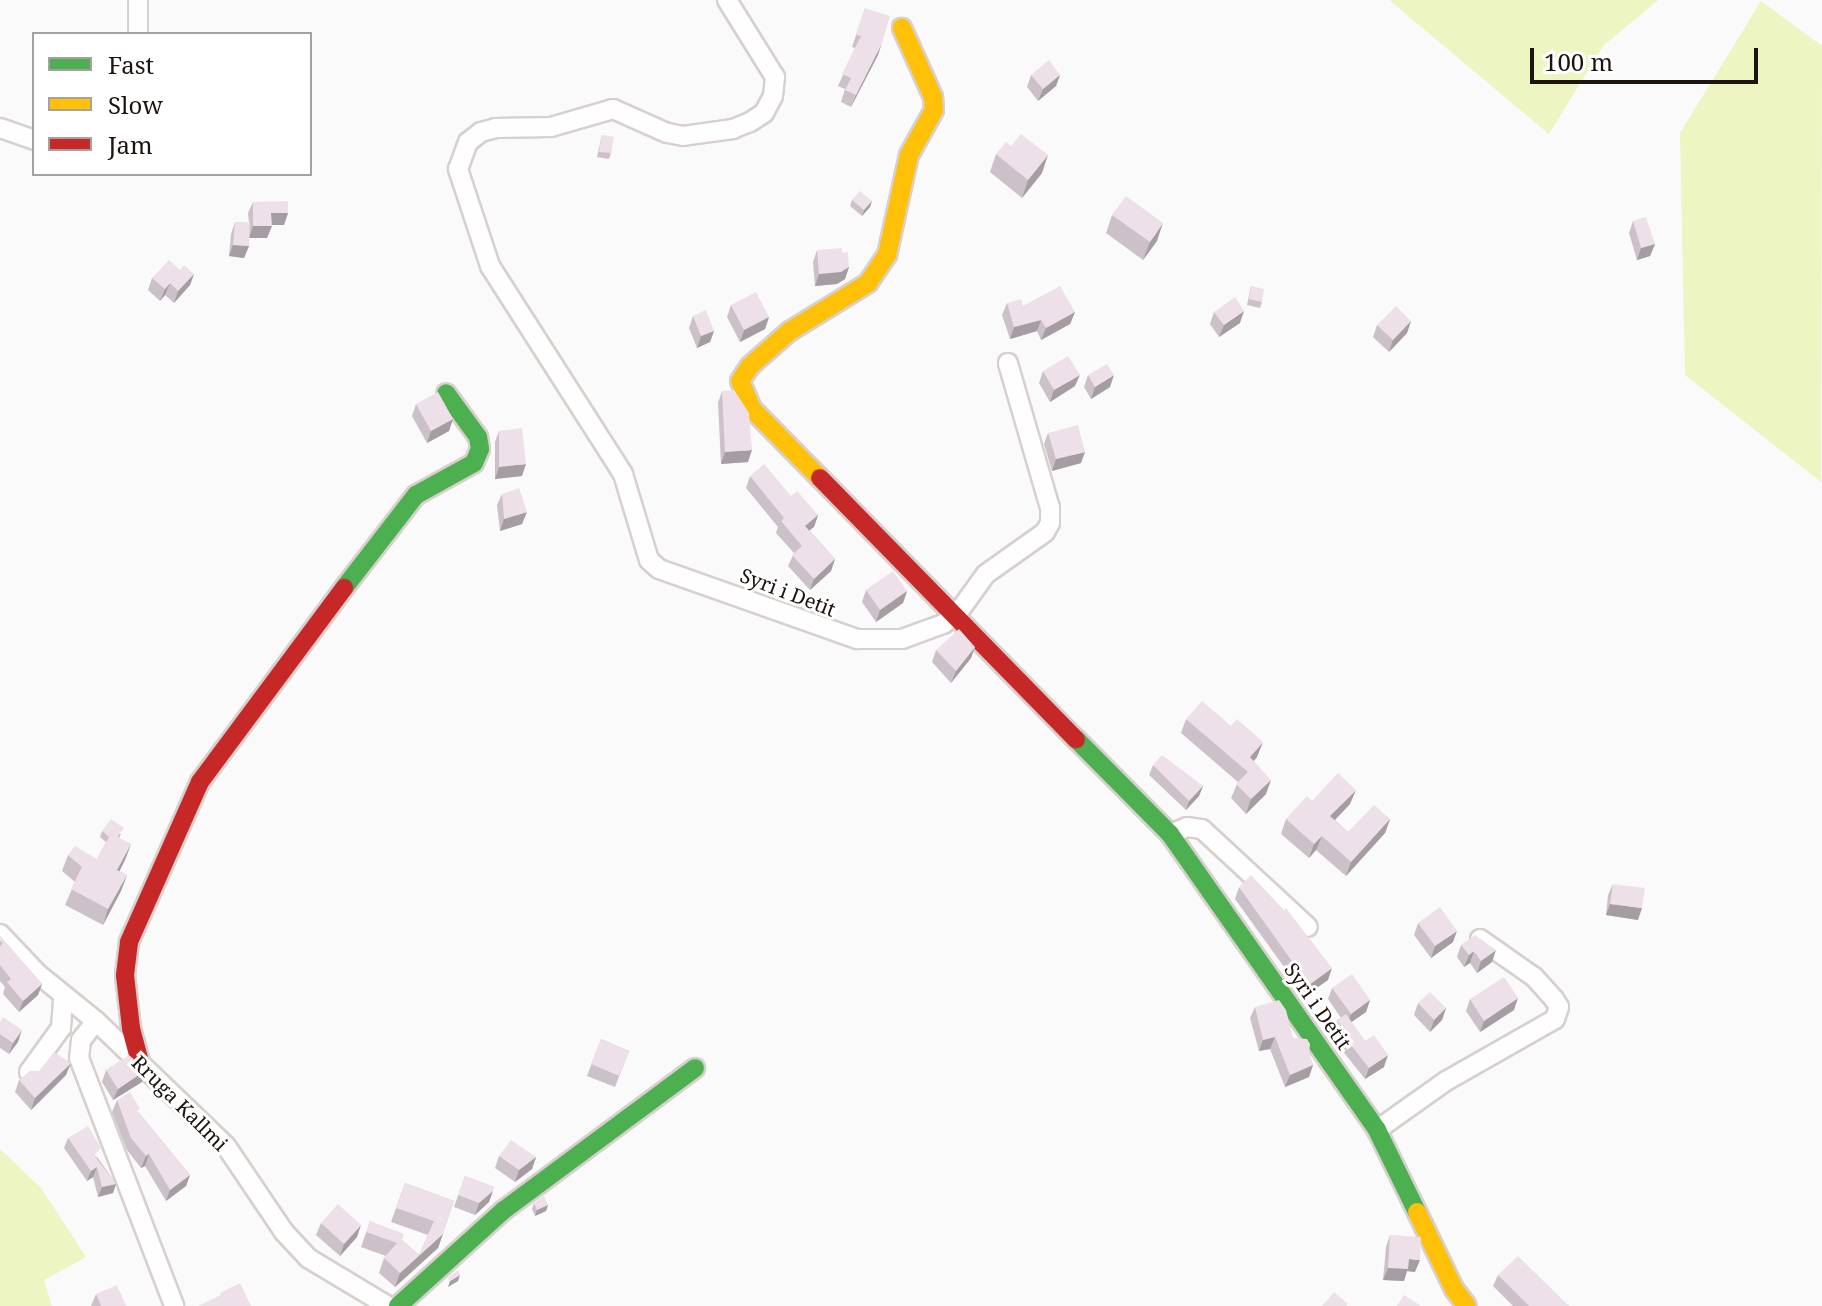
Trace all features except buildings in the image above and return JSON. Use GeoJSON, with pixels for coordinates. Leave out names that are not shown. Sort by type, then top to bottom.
{"type":"FeatureCollection","features":[{"type":"Feature","properties":{"kind":"street"},"geometry":{"type":"LineString","coordinates":[[138,0],[138,32]]}},
{"type":"Feature","properties":{"kind":"street","name":"Syri i Detit"},"geometry":{"type":"LineString","coordinates":[[727,0],[775,77],[773,96],[764,113],[733,129],[683,136],[667,133],[627,112],[613,109],[551,127],[496,128],[481,132],[468,142],[458,169],[490,266],[623,474],[649,560],[659,569],[857,639],[902,639],[923,634],[957,614],[1170,834],[1377,1130],[1454,1289],[1467,1306]]}},
{"type":"Feature","properties":{"kind":"street"},"geometry":{"type":"LineString","coordinates":[[902,28],[933,97],[934,110],[909,155],[887,255],[868,283],[790,331],[750,366],[740,381],[752,409],[957,614],[986,574],[1045,532],[1050,523],[1050,508],[1008,363]]}},
{"type":"Feature","properties":{"kind":"street"},"geometry":{"type":"LineString","coordinates":[[0,128],[32,139]]}},
{"type":"Feature","properties":{"kind":"street"},"geometry":{"type":"LineString","coordinates":[[140,1062],[125,975],[129,942],[200,782],[404,507],[416,495],[465,471],[474,463],[480,449],[478,437],[446,393]]}},
{"type":"Feature","properties":{"kind":"street"},"geometry":{"type":"LineString","coordinates":[[1170,834],[1187,827],[1202,829],[1308,927]]}},
{"type":"Feature","properties":{"kind":"street","name":"Rruga Kallmi"},"geometry":{"type":"LineString","coordinates":[[0,934],[63,996],[96,1021],[140,1062],[226,1146],[284,1232],[308,1258],[331,1274],[358,1284],[388,1306]]}},
{"type":"Feature","properties":{"kind":"street"},"geometry":{"type":"LineString","coordinates":[[1377,1130],[1446,1081],[1555,1019],[1559,1007],[1544,988],[1480,939]]}},
{"type":"Feature","properties":{"kind":"street"},"geometry":{"type":"LineString","coordinates":[[29,1072],[61,1028],[63,996]]}},
{"type":"Feature","properties":{"kind":"street"},"geometry":{"type":"LineString","coordinates":[[96,1021],[81,1040],[79,1058],[174,1306]]}},
{"type":"Feature","properties":{"kind":"street"},"geometry":{"type":"LineString","coordinates":[[398,1306],[504,1210],[695,1068]]}},
{"type":"Feature","properties":{"kind":"green space"},"geometry":{"type":"Polygon","coordinates":[[[1389,0],[1658,0],[1603,46],[1549,134],[1389,0]]]}},
{"type":"Feature","properties":{"kind":"green space"},"geometry":{"type":"Polygon","coordinates":[[[1761,1],[1822,46],[1821,482],[1685,375],[1680,133],[1761,1]]]}},
{"type":"Feature","properties":{"kind":"green space"},"geometry":{"type":"Polygon","coordinates":[[[0,1149],[41,1188],[86,1257],[44,1280],[52,1306],[0,1306],[0,1149]]]}},
{"type":"Feature","properties":{"kind":"traffic: fast"},"geometry":{"type":"LineString","coordinates":[[344,588],[416,495],[474,463],[480,449],[478,437],[446,393]]}},
{"type":"Feature","properties":{"kind":"traffic: fast"},"geometry":{"type":"LineString","coordinates":[[1076,739],[1170,834],[1377,1130],[1417,1212]]}},
{"type":"Feature","properties":{"kind":"traffic: fast"},"geometry":{"type":"LineString","coordinates":[[398,1306],[504,1210],[695,1068]]}},
{"type":"Feature","properties":{"kind":"traffic: slow"},"geometry":{"type":"LineString","coordinates":[[820,478],[752,409],[740,381],[750,366],[790,331],[868,283],[887,255],[909,155],[934,110],[933,97],[902,28]]}},
{"type":"Feature","properties":{"kind":"traffic: slow"},"geometry":{"type":"LineString","coordinates":[[1417,1212],[1454,1289],[1467,1306]]}},
{"type":"Feature","properties":{"kind":"traffic: jam"},"geometry":{"type":"LineString","coordinates":[[820,478],[1076,739]]}},
{"type":"Feature","properties":{"kind":"traffic: jam"},"geometry":{"type":"LineString","coordinates":[[140,1062],[131,1028],[125,975],[129,942],[200,782],[344,588]]}}]}
